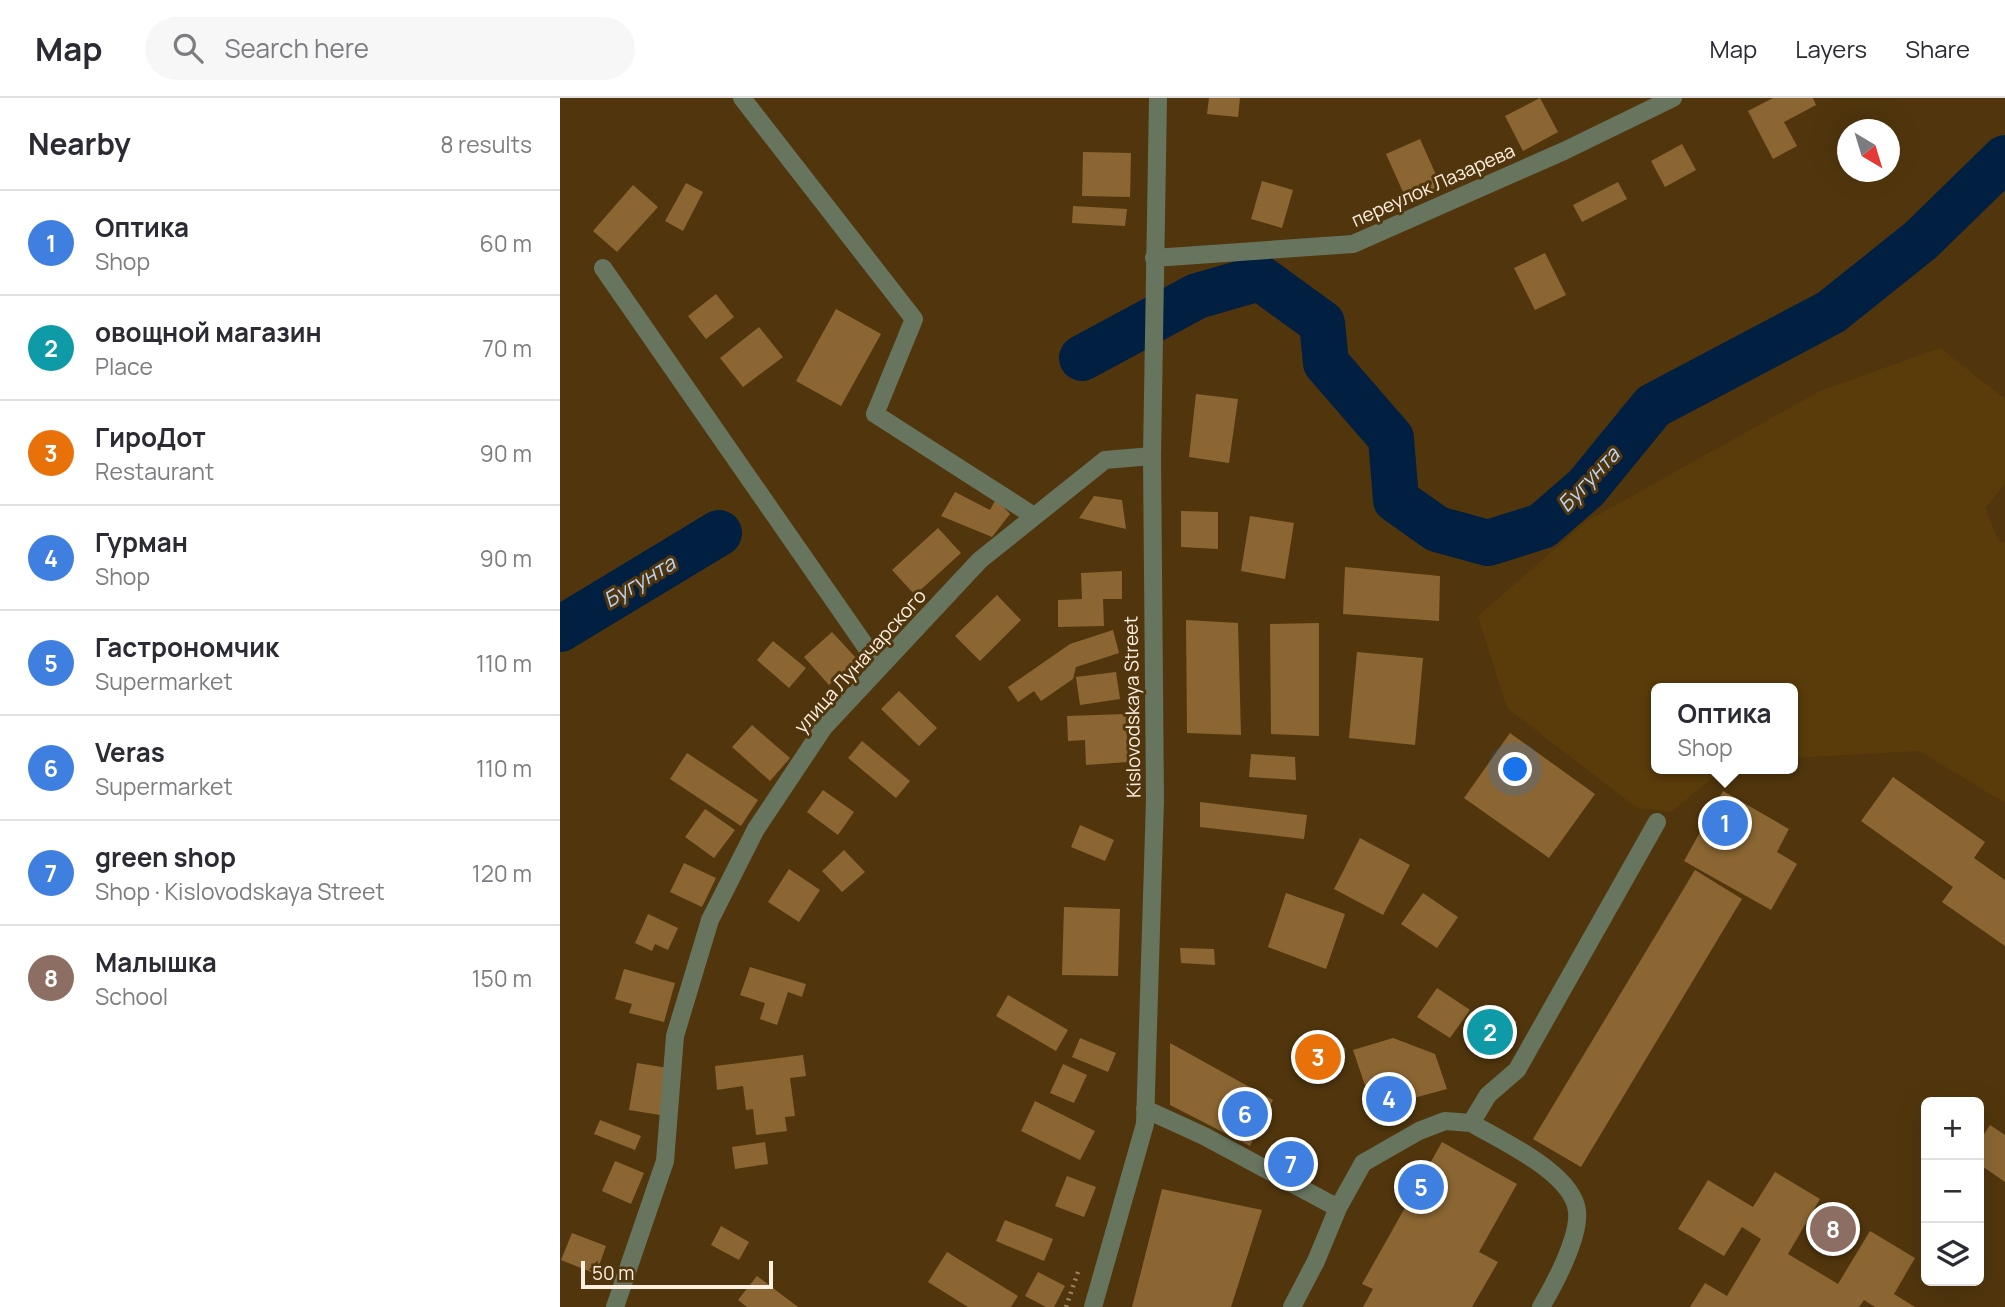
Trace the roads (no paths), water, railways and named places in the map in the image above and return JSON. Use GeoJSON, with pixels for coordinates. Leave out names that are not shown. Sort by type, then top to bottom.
{"type":"FeatureCollection","features":[{"type":"Feature","properties":{"kind":"street"},"geometry":{"type":"LineString","coordinates":[[742,98],[914,318],[874,414],[1034,516]]}},
{"type":"Feature","properties":{"kind":"street","name":"Kislovodskaya Street"},"geometry":{"type":"LineString","coordinates":[[1093,1307],[1145,1124],[1155,800],[1152,456],[1158,98]]}},
{"type":"Feature","properties":{"kind":"street","name":"переулок Лазарева"},"geometry":{"type":"LineString","coordinates":[[1154,259],[1353,244],[1564,151],[1673,98]]}},
{"type":"Feature","properties":{"kind":"street"},"geometry":{"type":"LineString","coordinates":[[603,268],[880,667]]}},
{"type":"Feature","properties":{"kind":"street","name":"улица Луначарского"},"geometry":{"type":"LineString","coordinates":[[615,1307],[665,1161],[675,1036],[710,920],[756,829],[824,727],[980,560],[1105,460],[1152,456]]}},
{"type":"Feature","properties":{"kind":"street"},"geometry":{"type":"LineString","coordinates":[[1471,1123],[1488,1095],[1517,1070],[1657,822]]}},
{"type":"Feature","properties":{"kind":"street"},"geometry":{"type":"LineString","coordinates":[[1144,1109],[1204,1136],[1338,1208]]}},
{"type":"Feature","properties":{"kind":"street"},"geometry":{"type":"LineString","coordinates":[[1292,1307],[1316,1261],[1338,1208],[1363,1163],[1419,1131],[1445,1121],[1471,1123],[1544,1166],[1567,1188],[1577,1211],[1559,1277],[1541,1307]]}},
{"type":"Feature","properties":{"kind":"waterway","name":"Бугунта"},"geometry":{"type":"LineString","coordinates":[[1082,358],[1197,296],[1260,278],[1322,323],[1326,363],[1391,438],[1396,500],[1437,529],[1488,543],[1542,526],[1586,488],[1653,406],[1831,312],[1921,240],[2005,158]]}},
{"type":"Feature","properties":{"kind":"waterway","name":"Бугунта"},"geometry":{"type":"LineString","coordinates":[[560,629],[719,533]]}},
{"type":"Feature","properties":{"kind":"place","name":"Оптика"},"geometry":{"type":"Point","coordinates":[1725,823]}},
{"type":"Feature","properties":{"kind":"place","name":"овощной магазин"},"geometry":{"type":"Point","coordinates":[1490,1032]}},
{"type":"Feature","properties":{"kind":"place","name":"ГироДот"},"geometry":{"type":"Point","coordinates":[1318,1057]}},
{"type":"Feature","properties":{"kind":"place","name":"Гурман"},"geometry":{"type":"Point","coordinates":[1389,1099]}},
{"type":"Feature","properties":{"kind":"place","name":"Veras"},"geometry":{"type":"Point","coordinates":[1245,1114]}},
{"type":"Feature","properties":{"kind":"place","name":"green shop"},"geometry":{"type":"Point","coordinates":[1291,1164]}},
{"type":"Feature","properties":{"kind":"place","name":"Гастрономчик"},"geometry":{"type":"Point","coordinates":[1421,1187]}},
{"type":"Feature","properties":{"kind":"place","name":"Малышка"},"geometry":{"type":"Point","coordinates":[1833,1229]}}]}
